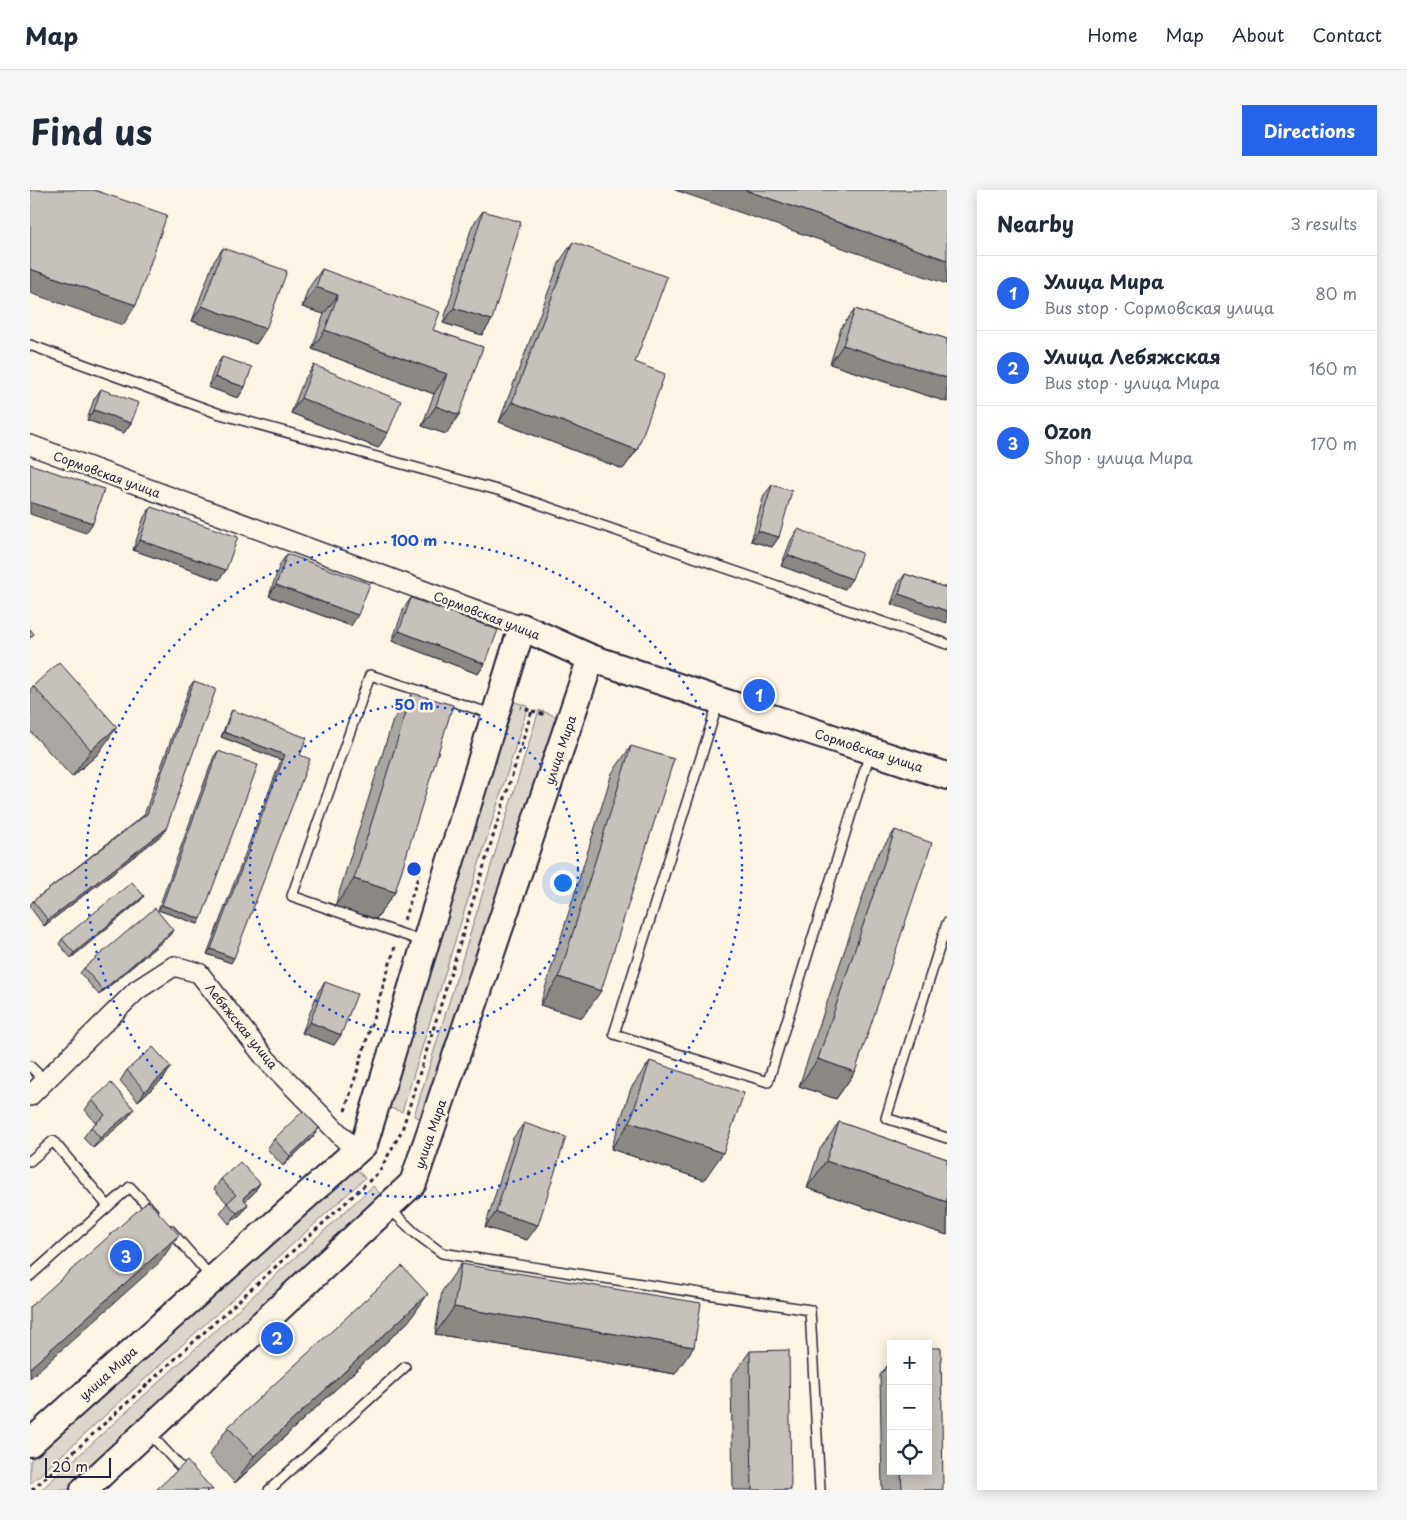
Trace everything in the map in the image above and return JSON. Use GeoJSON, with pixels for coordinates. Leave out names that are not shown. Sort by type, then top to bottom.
{"type":"FeatureCollection","features":[{"type":"Feature","properties":{"kind":"street","name":"Сормовская улица"},"geometry":{"type":"LineString","coordinates":[[30,445],[522,627],[591,658],[947,776]]}},
{"type":"Feature","properties":{"kind":"street","name":"улица Мира"},"geometry":{"type":"LineString","coordinates":[[30,1443],[364,1144],[426,942],[506,710],[522,627]]}},
{"type":"Feature","properties":{"kind":"street","name":"улица Мира"},"geometry":{"type":"LineString","coordinates":[[84,1490],[414,1183],[591,658]]}},
{"type":"Feature","properties":{"kind":"street","name":"Лебяжская улица"},"geometry":{"type":"LineString","coordinates":[[30,1096],[137,990],[174,966],[199,973],[266,1059],[356,1151]]}},
{"type":"Feature","properties":{"kind":"lane"},"geometry":{"type":"LineString","coordinates":[[30,345],[220,414],[501,491],[947,644]]}},
{"type":"Feature","properties":{"kind":"lane"},"geometry":{"type":"LineString","coordinates":[[426,942],[292,896],[370,675],[506,710]]}},
{"type":"Feature","properties":{"kind":"lane"},"geometry":{"type":"LineString","coordinates":[[719,700],[614,1034],[768,1082],[871,751]]}},
{"type":"Feature","properties":{"kind":"lane"},"geometry":{"type":"LineString","coordinates":[[947,922],[886,1118],[947,1138]]}},
{"type":"Feature","properties":{"kind":"lane"},"geometry":{"type":"LineString","coordinates":[[30,1066],[45,1081]]}},
{"type":"Feature","properties":{"kind":"lane"},"geometry":{"type":"LineString","coordinates":[[30,1161],[53,1141],[108,1206]]}},
{"type":"Feature","properties":{"kind":"lane"},"geometry":{"type":"LineString","coordinates":[[30,1276],[130,1187],[213,1279]]}},
{"type":"Feature","properties":{"kind":"lane"},"geometry":{"type":"LineString","coordinates":[[388,1207],[415,1233],[442,1253],[810,1310],[820,1490]]}},
{"type":"Feature","properties":{"kind":"lane"},"geometry":{"type":"LineString","coordinates":[[269,1490],[405,1368]]}},
{"type":"Feature","properties":{"kind":"lane"},"geometry":{"type":"LineString","coordinates":[[147,1432],[202,1490]]}},
{"type":"Feature","properties":{"kind":"path"},"geometry":{"type":"LineString","coordinates":[[32,1490],[379,1172],[402,1130],[532,711],[506,710]]}},
{"type":"Feature","properties":{"kind":"shaded area"},"geometry":{"type":"Polygon","coordinates":[[[511,701],[528,706],[402,1112],[384,1106],[511,701]]]}},
{"type":"Feature","properties":{"kind":"shaded area"},"geometry":{"type":"Polygon","coordinates":[[[539,710],[556,716],[427,1121],[414,1116],[539,710]]]}},
{"type":"Feature","properties":{"kind":"shaded area"},"geometry":{"type":"Polygon","coordinates":[[[355,1167],[365,1178],[30,1484],[30,1461],[355,1167]]]}},
{"type":"Feature","properties":{"kind":"shaded area"},"geometry":{"type":"Polygon","coordinates":[[[373,1186],[383,1197],[67,1490],[41,1490],[373,1186]]]}},
{"type":"Feature","properties":{"kind":"building"},"geometry":{"type":"Polygon","coordinates":[[[30,190],[94,190],[167,215],[136,305],[30,269],[30,190]]]}},
{"type":"Feature","properties":{"kind":"building"},"geometry":{"type":"Polygon","coordinates":[[[745,190],[947,190],[947,260],[745,190]]]}},
{"type":"Feature","properties":{"kind":"building"},"geometry":{"type":"Polygon","coordinates":[[[483,211],[521,222],[492,320],[454,308],[483,211]]]}},
{"type":"Feature","properties":{"kind":"building"},"geometry":{"type":"Polygon","coordinates":[[[573,242],[667,277],[635,362],[665,374],[637,450],[512,402],[573,242]]]}},
{"type":"Feature","properties":{"kind":"building"},"geometry":{"type":"Polygon","coordinates":[[[223,248],[287,271],[266,329],[202,306],[223,248]]]}},
{"type":"Feature","properties":{"kind":"building"},"geometry":{"type":"Polygon","coordinates":[[[322,269],[440,312],[433,330],[483,347],[459,415],[436,406],[447,374],[325,330],[338,295],[316,287],[322,269]]]}},
{"type":"Feature","properties":{"kind":"building"},"geometry":{"type":"Polygon","coordinates":[[[855,309],[947,339],[947,378],[843,345],[855,309]]]}},
{"type":"Feature","properties":{"kind":"building"},"geometry":{"type":"Polygon","coordinates":[[[222,357],[252,367],[245,387],[215,377],[222,357]]]}},
{"type":"Feature","properties":{"kind":"building"},"geometry":{"type":"Polygon","coordinates":[[[314,365],[401,401],[388,433],[301,398],[314,365]]]}},
{"type":"Feature","properties":{"kind":"building"},"geometry":{"type":"Polygon","coordinates":[[[101,389],[139,403],[131,423],[94,410],[101,389]]]}},
{"type":"Feature","properties":{"kind":"building"},"geometry":{"type":"Polygon","coordinates":[[[30,464],[104,489],[93,523],[30,502],[30,464]]]}},
{"type":"Feature","properties":{"kind":"building"},"geometry":{"type":"Polygon","coordinates":[[[772,485],[792,491],[779,537],[758,531],[772,485]]]}},
{"type":"Feature","properties":{"kind":"building"},"geometry":{"type":"Polygon","coordinates":[[[151,507],[238,537],[226,570],[140,540],[151,507]]]}},
{"type":"Feature","properties":{"kind":"building"},"geometry":{"type":"Polygon","coordinates":[[[798,529],[862,553],[852,579],[788,555],[798,529]]]}},
{"type":"Feature","properties":{"kind":"building"},"geometry":{"type":"Polygon","coordinates":[[[287,554],[370,584],[358,615],[276,585],[287,554]]]}},
{"type":"Feature","properties":{"kind":"building"},"geometry":{"type":"Polygon","coordinates":[[[905,574],[947,588],[947,611],[899,594],[905,574]]]}},
{"type":"Feature","properties":{"kind":"building"},"geometry":{"type":"Polygon","coordinates":[[[411,598],[498,630],[485,664],[399,631],[411,598]]]}},
{"type":"Feature","properties":{"kind":"building"},"geometry":{"type":"Polygon","coordinates":[[[30,629],[34,634],[30,638],[30,629]]]}},
{"type":"Feature","properties":{"kind":"building"},"geometry":{"type":"Polygon","coordinates":[[[59,662],[117,727],[91,750],[33,686],[59,662]]]}},
{"type":"Feature","properties":{"kind":"building"},"geometry":{"type":"Polygon","coordinates":[[[194,681],[216,689],[166,829],[48,920],[33,901],[147,814],[194,681]]]}},
{"type":"Feature","properties":{"kind":"building"},"geometry":{"type":"Polygon","coordinates":[[[412,693],[453,705],[395,892],[354,879],[412,693]]]}},
{"type":"Feature","properties":{"kind":"building"},"geometry":{"type":"Polygon","coordinates":[[[232,710],[307,738],[300,755],[310,759],[234,958],[211,949],[285,755],[224,732],[232,710]]]}},
{"type":"Feature","properties":{"kind":"building"},"geometry":{"type":"Polygon","coordinates":[[[631,746],[674,759],[601,991],[559,977],[631,746]]]}},
{"type":"Feature","properties":{"kind":"building"},"geometry":{"type":"Polygon","coordinates":[[[218,751],[258,765],[201,919],[162,905],[218,751]]]}},
{"type":"Feature","properties":{"kind":"building"},"geometry":{"type":"Polygon","coordinates":[[[895,830],[932,843],[855,1072],[818,1059],[895,830]]]}},
{"type":"Feature","properties":{"kind":"building"},"geometry":{"type":"Polygon","coordinates":[[[132,882],[144,896],[74,953],[62,939],[132,882]]]}},
{"type":"Feature","properties":{"kind":"building"},"geometry":{"type":"Polygon","coordinates":[[[155,908],[173,930],[103,990],[84,968],[155,908]]]}},
{"type":"Feature","properties":{"kind":"building"},"geometry":{"type":"Polygon","coordinates":[[[325,982],[357,994],[341,1035],[310,1022],[325,982]]]}},
{"type":"Feature","properties":{"kind":"building"},"geometry":{"type":"Polygon","coordinates":[[[153,1047],[171,1067],[145,1091],[127,1070],[153,1047]]]}},
{"type":"Feature","properties":{"kind":"building"},"geometry":{"type":"Polygon","coordinates":[[[650,1061],[744,1093],[723,1153],[630,1122],[650,1061]]]}},
{"type":"Feature","properties":{"kind":"building"},"geometry":{"type":"Polygon","coordinates":[[[111,1083],[134,1109],[100,1138],[91,1127],[105,1115],[92,1100],[111,1083]]]}},
{"type":"Feature","properties":{"kind":"building"},"geometry":{"type":"Polygon","coordinates":[[[303,1111],[319,1128],[290,1156],[274,1139],[303,1111]]]}},
{"type":"Feature","properties":{"kind":"building"},"geometry":{"type":"Polygon","coordinates":[[[839,1122],[947,1159],[947,1202],[826,1161],[839,1122]]]}},
{"type":"Feature","properties":{"kind":"building"},"geometry":{"type":"Polygon","coordinates":[[[524,1123],[566,1137],[538,1225],[496,1212],[524,1123]]]}},
{"type":"Feature","properties":{"kind":"building"},"geometry":{"type":"Polygon","coordinates":[[[240,1162],[260,1183],[243,1198],[248,1204],[237,1213],[227,1203],[236,1195],[221,1179],[240,1162]]]}},
{"type":"Feature","properties":{"kind":"building"},"geometry":{"type":"Polygon","coordinates":[[[148,1201],[179,1235],[30,1368],[30,1307],[148,1201]]]}},
{"type":"Feature","properties":{"kind":"building"},"geometry":{"type":"Polygon","coordinates":[[[461,1264],[701,1303],[694,1347],[454,1307],[461,1264]]]}},
{"type":"Feature","properties":{"kind":"building"},"geometry":{"type":"Polygon","coordinates":[[[402,1266],[428,1294],[254,1456],[228,1427],[402,1266]]]}},
{"type":"Feature","properties":{"kind":"building"},"geometry":{"type":"Polygon","coordinates":[[[932,1348],[941,1348],[943,1490],[902,1490],[901,1475],[932,1475],[932,1348]]]}},
{"type":"Feature","properties":{"kind":"building"},"geometry":{"type":"Polygon","coordinates":[[[789,1350],[791,1490],[752,1490],[750,1351],[789,1350]]]}},
{"type":"Feature","properties":{"kind":"building"},"geometry":{"type":"Polygon","coordinates":[[[187,1461],[213,1490],[156,1490],[187,1461]]]}},
{"type":"Feature","properties":{"kind":"place","name":"Улица Мира"},"geometry":{"type":"Point","coordinates":[759,695]}},
{"type":"Feature","properties":{"kind":"place","name":"Ozon"},"geometry":{"type":"Point","coordinates":[126,1256]}},
{"type":"Feature","properties":{"kind":"place","name":"Улица Лебяжская"},"geometry":{"type":"Point","coordinates":[277,1338]}}]}
